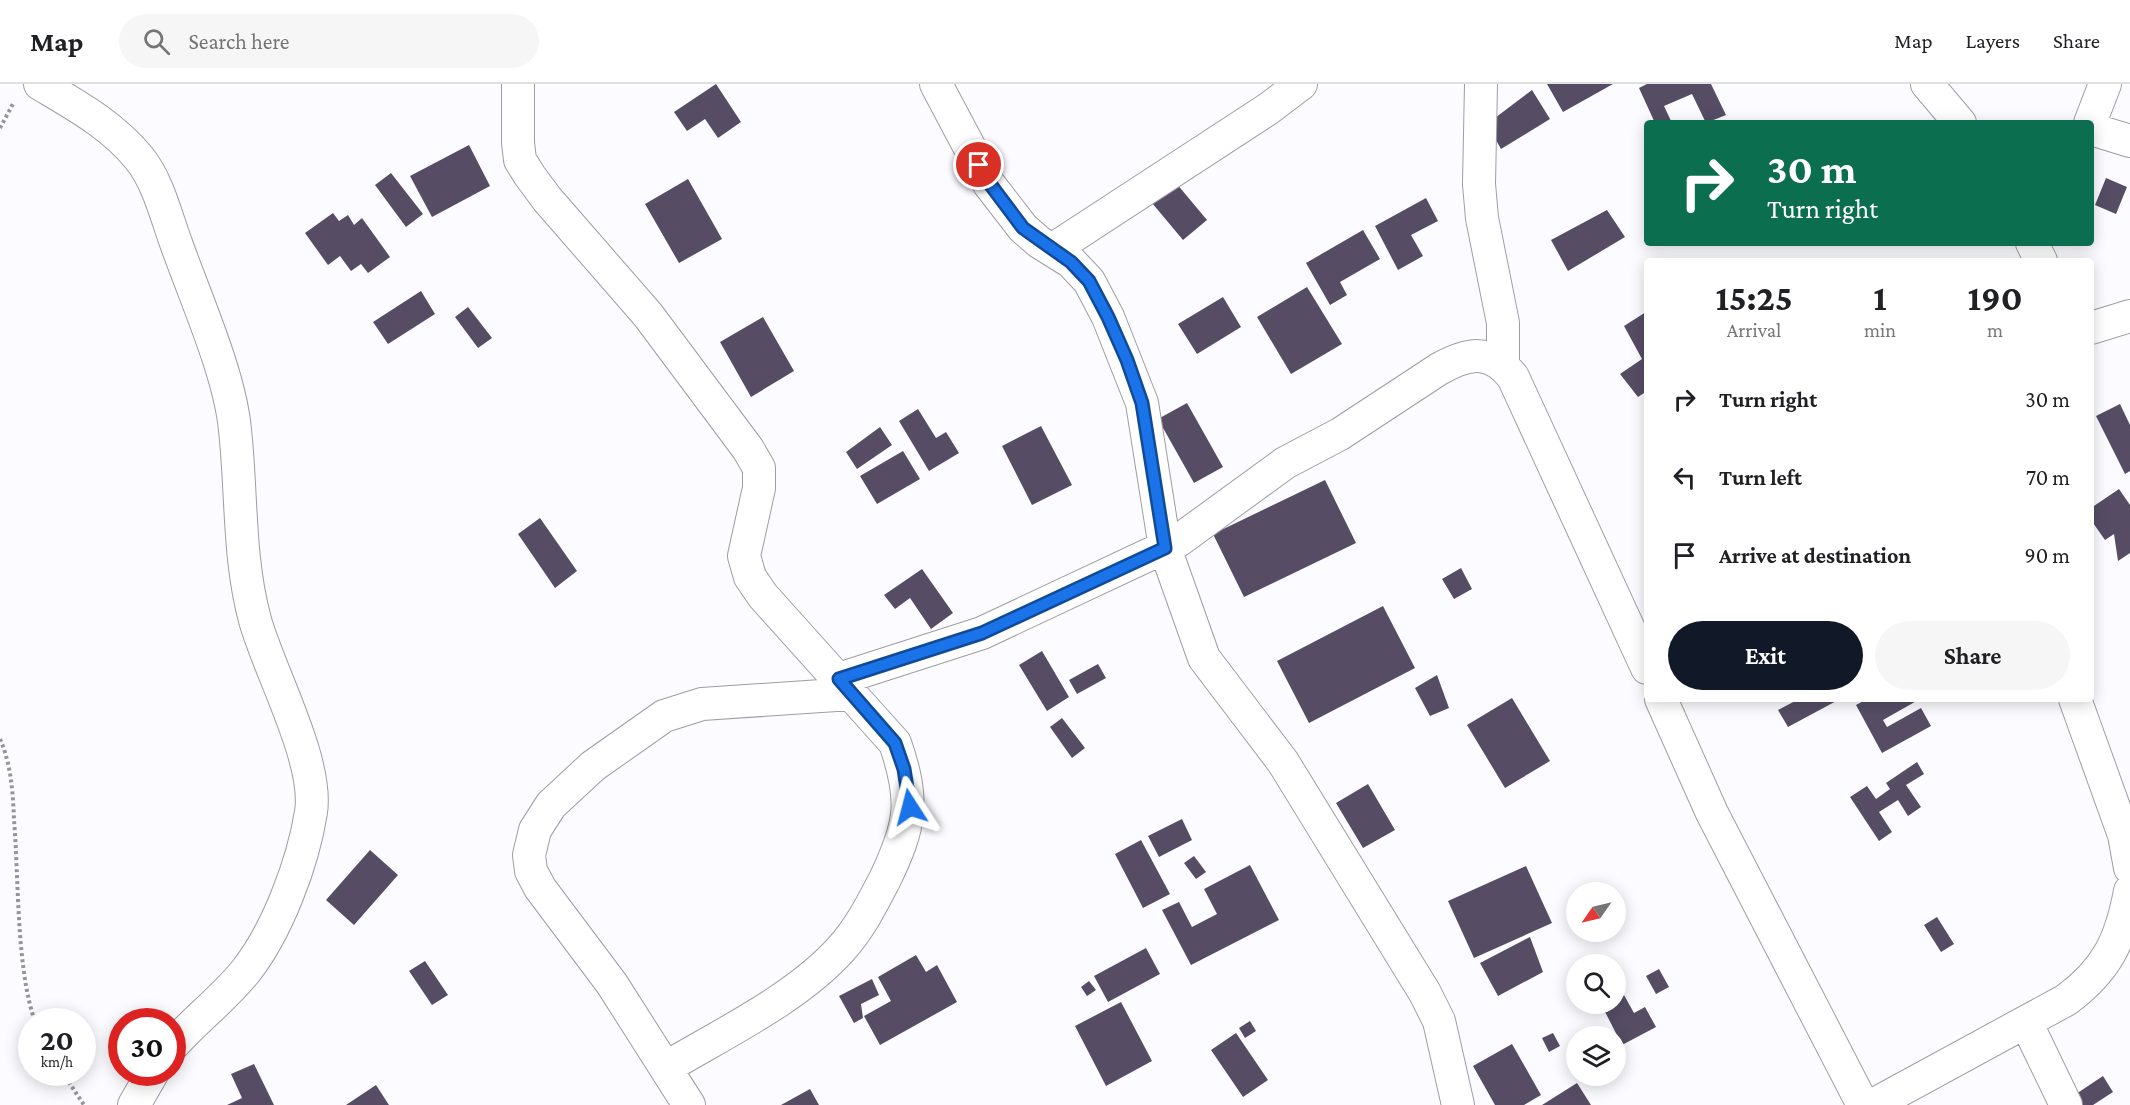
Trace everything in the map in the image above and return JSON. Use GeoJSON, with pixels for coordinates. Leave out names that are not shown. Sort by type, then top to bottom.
{"type":"FeatureCollection","features":[{"type":"Feature","properties":{"kind":"street"},"geometry":{"type":"LineString","coordinates":[[518,84],[520,160],[547,199],[648,315],[748,449],[759,468],[759,488],[744,556],[750,577],[763,596],[895,743],[904,769],[910,807],[901,846],[867,915],[841,950],[794,990],[667,1067]]}},
{"type":"Feature","properties":{"kind":"street"},"geometry":{"type":"LineString","coordinates":[[936,84],[990,184],[1023,228],[1071,262],[1089,281],[1127,360],[1142,403],[1165,548],[1204,658],[1282,762],[1425,993],[1439,1021],[1458,1105]]}},
{"type":"Feature","properties":{"kind":"street"},"geometry":{"type":"LineString","coordinates":[[1052,250],[1268,109],[1301,84]]}},
{"type":"Feature","properties":{"kind":"street"},"geometry":{"type":"LineString","coordinates":[[1481,84],[1479,184],[1482,218],[1503,323],[1503,365]]}},
{"type":"Feature","properties":{"kind":"street"},"geometry":{"type":"LineString","coordinates":[[1928,84],[1958,120]]}},
{"type":"Feature","properties":{"kind":"street"},"geometry":{"type":"LineString","coordinates":[[2091,120],[2105,84]]}},
{"type":"Feature","properties":{"kind":"street"},"geometry":{"type":"LineString","coordinates":[[28,91],[93,115],[119,134],[142,162],[158,195],[223,377],[235,428],[240,532],[246,577],[256,621],[300,742],[310,785],[312,808],[307,835],[273,930],[244,973],[186,1032]]}},
{"type":"Feature","properties":{"kind":"street"},"geometry":{"type":"LineString","coordinates":[[2094,130],[2130,141]]}},
{"type":"Feature","properties":{"kind":"street"},"geometry":{"type":"LineString","coordinates":[[2094,327],[2130,316]]}},
{"type":"Feature","properties":{"kind":"street"},"geometry":{"type":"LineString","coordinates":[[689,1105],[667,1067],[612,984],[540,888],[531,871],[529,855],[535,830],[551,805],[593,766],[664,716],[702,704],[845,686],[982,633],[1165,548],[1204,524],[1285,463],[1340,434],[1455,360],[1475,355],[1503,365],[1513,377],[1644,661]]}},
{"type":"Feature","properties":{"kind":"street"},"geometry":{"type":"LineString","coordinates":[[1662,702],[1712,813],[1863,1105]]}},
{"type":"Feature","properties":{"kind":"street"},"geometry":{"type":"LineString","coordinates":[[2076,702],[2124,836],[2130,868]]}},
{"type":"Feature","properties":{"kind":"street"},"geometry":{"type":"LineString","coordinates":[[1873,1105],[2066,1000],[2087,984],[2108,959],[2125,920],[2129,898]]}},
{"type":"Feature","properties":{"kind":"street"},"geometry":{"type":"LineString","coordinates":[[2087,984],[2130,969]]}},
{"type":"Feature","properties":{"kind":"street"},"geometry":{"type":"LineString","coordinates":[[2026,1022],[2066,1105]]}},
{"type":"Feature","properties":{"kind":"street"},"geometry":{"type":"LineString","coordinates":[[134,1105],[145,1086]]}},
{"type":"Feature","properties":{"kind":"path"},"geometry":{"type":"LineString","coordinates":[[0,128],[28,91]]}},
{"type":"Feature","properties":{"kind":"path"},"geometry":{"type":"LineString","coordinates":[[0,739],[12,785],[23,958],[30,1008]]}},
{"type":"Feature","properties":{"kind":"path"},"geometry":{"type":"LineString","coordinates":[[0,765],[8,763]]}},
{"type":"Feature","properties":{"kind":"path"},"geometry":{"type":"LineString","coordinates":[[71,1086],[84,1105]]}},
{"type":"Feature","properties":{"kind":"building"},"geometry":{"type":"Polygon","coordinates":[[[716,84],[741,122],[718,138],[705,119],[687,131],[674,112],[716,84]]]}},
{"type":"Feature","properties":{"kind":"building"},"geometry":{"type":"Polygon","coordinates":[[[1547,84],[1613,84],[1563,112],[1547,84]]]}},
{"type":"Feature","properties":{"kind":"building"},"geometry":{"type":"Polygon","coordinates":[[[1647,84],[1711,84],[1726,115],[1714,120],[1705,120],[1692,94],[1664,106],[1671,120],[1654,120],[1639,88],[1647,84]]]}},
{"type":"Feature","properties":{"kind":"building"},"geometry":{"type":"Polygon","coordinates":[[[1532,90],[1550,119],[1501,149],[1487,124],[1532,90]]]}},
{"type":"Feature","properties":{"kind":"building"},"geometry":{"type":"Polygon","coordinates":[[[469,145],[490,186],[432,217],[410,176],[469,145]]]}},
{"type":"Feature","properties":{"kind":"building"},"geometry":{"type":"Polygon","coordinates":[[[391,173],[423,214],[406,227],[375,185],[391,173]]]}},
{"type":"Feature","properties":{"kind":"building"},"geometry":{"type":"Polygon","coordinates":[[[1171,177],[1207,220],[1183,240],[1147,197],[1171,177]]]}},
{"type":"Feature","properties":{"kind":"building"},"geometry":{"type":"Polygon","coordinates":[[[2106,178],[2127,187],[2116,214],[2095,205],[2106,178]]]}},
{"type":"Feature","properties":{"kind":"building"},"geometry":{"type":"Polygon","coordinates":[[[688,179],[722,239],[679,263],[645,204],[688,179]]]}},
{"type":"Feature","properties":{"kind":"building"},"geometry":{"type":"Polygon","coordinates":[[[1426,198],[1438,221],[1411,235],[1423,256],[1398,270],[1375,226],[1426,198]]]}},
{"type":"Feature","properties":{"kind":"building"},"geometry":{"type":"Polygon","coordinates":[[[1607,210],[1625,237],[1568,271],[1551,240],[1607,210]]]}},
{"type":"Feature","properties":{"kind":"building"},"geometry":{"type":"Polygon","coordinates":[[[333,213],[339,221],[348,215],[354,225],[362,218],[390,257],[368,273],[361,264],[351,271],[340,256],[328,265],[305,233],[333,213]]]}},
{"type":"Feature","properties":{"kind":"building"},"geometry":{"type":"Polygon","coordinates":[[[1363,230],[1380,259],[1340,282],[1347,295],[1330,305],[1306,263],[1363,230]]]}},
{"type":"Feature","properties":{"kind":"building"},"geometry":{"type":"Polygon","coordinates":[[[1307,287],[1342,344],[1291,374],[1257,317],[1307,287]]]}},
{"type":"Feature","properties":{"kind":"building"},"geometry":{"type":"Polygon","coordinates":[[[421,291],[435,314],[388,344],[373,322],[421,291]]]}},
{"type":"Feature","properties":{"kind":"building"},"geometry":{"type":"Polygon","coordinates":[[[1223,297],[1241,327],[1197,354],[1178,324],[1223,297]]]}},
{"type":"Feature","properties":{"kind":"building"},"geometry":{"type":"Polygon","coordinates":[[[468,307],[492,338],[478,348],[455,317],[468,307]]]}},
{"type":"Feature","properties":{"kind":"building"},"geometry":{"type":"Polygon","coordinates":[[[1644,313],[1644,393],[1638,397],[1620,374],[1642,359],[1624,326],[1644,313]]]}},
{"type":"Feature","properties":{"kind":"building"},"geometry":{"type":"Polygon","coordinates":[[[763,317],[794,371],[751,397],[720,342],[763,317]]]}},
{"type":"Feature","properties":{"kind":"building"},"geometry":{"type":"Polygon","coordinates":[[[1187,403],[1223,467],[1194,483],[1158,419],[1187,403]]]}},
{"type":"Feature","properties":{"kind":"building"},"geometry":{"type":"Polygon","coordinates":[[[2120,404],[2130,425],[2130,471],[2125,474],[2096,416],[2120,404]]]}},
{"type":"Feature","properties":{"kind":"building"},"geometry":{"type":"Polygon","coordinates":[[[918,409],[936,438],[946,432],[959,453],[929,471],[899,421],[918,409]]]}},
{"type":"Feature","properties":{"kind":"building"},"geometry":{"type":"Polygon","coordinates":[[[1041,426],[1072,485],[1032,505],[1002,446],[1041,426]]]}},
{"type":"Feature","properties":{"kind":"building"},"geometry":{"type":"Polygon","coordinates":[[[880,427],[892,445],[857,469],[846,452],[880,427]]]}},
{"type":"Feature","properties":{"kind":"building"},"geometry":{"type":"Polygon","coordinates":[[[903,451],[920,479],[877,504],[860,476],[903,451]]]}},
{"type":"Feature","properties":{"kind":"building"},"geometry":{"type":"Polygon","coordinates":[[[1325,480],[1356,543],[1244,597],[1213,534],[1325,480]]]}},
{"type":"Feature","properties":{"kind":"building"},"geometry":{"type":"Polygon","coordinates":[[[2119,489],[2130,505],[2130,553],[2118,561],[2114,534],[2105,540],[2094,524],[2094,506],[2119,489]]]}},
{"type":"Feature","properties":{"kind":"building"},"geometry":{"type":"Polygon","coordinates":[[[540,518],[577,571],[555,588],[518,534],[540,518]]]}},
{"type":"Feature","properties":{"kind":"building"},"geometry":{"type":"Polygon","coordinates":[[[1461,568],[1472,589],[1454,599],[1442,579],[1461,568]]]}},
{"type":"Feature","properties":{"kind":"building"},"geometry":{"type":"Polygon","coordinates":[[[922,569],[953,613],[931,629],[910,598],[895,609],[884,595],[922,569]]]}},
{"type":"Feature","properties":{"kind":"building"},"geometry":{"type":"Polygon","coordinates":[[[1383,606],[1415,668],[1309,723],[1277,661],[1383,606]]]}},
{"type":"Feature","properties":{"kind":"building"},"geometry":{"type":"Polygon","coordinates":[[[1042,651],[1069,697],[1047,711],[1019,665],[1042,651]]]}},
{"type":"Feature","properties":{"kind":"building"},"geometry":{"type":"Polygon","coordinates":[[[1098,664],[1106,678],[1077,694],[1069,680],[1098,664]]]}},
{"type":"Feature","properties":{"kind":"building"},"geometry":{"type":"Polygon","coordinates":[[[1437,675],[1449,708],[1430,716],[1415,688],[1437,675]]]}},
{"type":"Feature","properties":{"kind":"building"},"geometry":{"type":"Polygon","coordinates":[[[1512,698],[1550,761],[1505,788],[1467,725],[1512,698]]]}},
{"type":"Feature","properties":{"kind":"building"},"geometry":{"type":"Polygon","coordinates":[[[1793,702],[1834,702],[1788,727],[1778,710],[1793,702]]]}},
{"type":"Feature","properties":{"kind":"building"},"geometry":{"type":"Polygon","coordinates":[[[1862,702],[1915,702],[1883,720],[1887,727],[1921,708],[1931,726],[1882,753],[1856,705],[1862,702]]]}},
{"type":"Feature","properties":{"kind":"building"},"geometry":{"type":"Polygon","coordinates":[[[1062,718],[1085,748],[1072,758],[1050,727],[1062,718]]]}},
{"type":"Feature","properties":{"kind":"building"},"geometry":{"type":"Polygon","coordinates":[[[1917,762],[1924,774],[1906,785],[1921,807],[1908,816],[1898,800],[1879,812],[1892,832],[1879,841],[1850,797],[1867,786],[1876,799],[1890,789],[1886,783],[1917,762]]]}},
{"type":"Feature","properties":{"kind":"building"},"geometry":{"type":"Polygon","coordinates":[[[1368,784],[1395,830],[1363,848],[1336,803],[1368,784]]]}},
{"type":"Feature","properties":{"kind":"building"},"geometry":{"type":"Polygon","coordinates":[[[1182,819],[1192,840],[1159,857],[1148,836],[1182,819]]]}},
{"type":"Feature","properties":{"kind":"building"},"geometry":{"type":"Polygon","coordinates":[[[1141,840],[1170,894],[1143,908],[1115,854],[1141,840]]]}},
{"type":"Feature","properties":{"kind":"building"},"geometry":{"type":"Polygon","coordinates":[[[370,850],[398,875],[354,925],[326,900],[370,850]]]}},
{"type":"Feature","properties":{"kind":"building"},"geometry":{"type":"Polygon","coordinates":[[[1194,856],[1206,872],[1196,879],[1184,863],[1194,856]]]}},
{"type":"Feature","properties":{"kind":"building"},"geometry":{"type":"Polygon","coordinates":[[[1250,865],[1279,920],[1191,965],[1162,910],[1179,902],[1192,927],[1217,914],[1204,889],[1250,865]]]}},
{"type":"Feature","properties":{"kind":"building"},"geometry":{"type":"Polygon","coordinates":[[[1526,866],[1552,923],[1474,958],[1448,901],[1526,866]]]}},
{"type":"Feature","properties":{"kind":"building"},"geometry":{"type":"Polygon","coordinates":[[[1937,917],[1954,944],[1941,952],[1924,925],[1937,917]]]}},
{"type":"Feature","properties":{"kind":"building"},"geometry":{"type":"Polygon","coordinates":[[[1530,937],[1543,972],[1498,996],[1480,963],[1530,937]]]}},
{"type":"Feature","properties":{"kind":"building"},"geometry":{"type":"Polygon","coordinates":[[[1146,948],[1160,974],[1108,1002],[1094,976],[1146,948]]]}},
{"type":"Feature","properties":{"kind":"building"},"geometry":{"type":"Polygon","coordinates":[[[916,955],[926,972],[937,965],[957,1002],[880,1045],[864,1016],[891,1001],[878,977],[916,955]]]}},
{"type":"Feature","properties":{"kind":"building"},"geometry":{"type":"Polygon","coordinates":[[[425,961],[448,995],[432,1005],[409,971],[425,961]]]}},
{"type":"Feature","properties":{"kind":"building"},"geometry":{"type":"Polygon","coordinates":[[[1659,969],[1669,987],[1656,994],[1646,976],[1659,969]]]}},
{"type":"Feature","properties":{"kind":"building"},"geometry":{"type":"Polygon","coordinates":[[[872,979],[879,995],[861,1004],[863,1018],[854,1023],[839,996],[872,979]]]}},
{"type":"Feature","properties":{"kind":"building"},"geometry":{"type":"Polygon","coordinates":[[[1089,981],[1096,990],[1087,996],[1081,987],[1089,981]]]}},
{"type":"Feature","properties":{"kind":"building"},"geometry":{"type":"Polygon","coordinates":[[[1626,999],[1634,1013],[1645,1007],[1656,1027],[1626,1043],[1626,1026],[1612,1026],[1606,1014],[1626,1014],[1626,999]]]}},
{"type":"Feature","properties":{"kind":"building"},"geometry":{"type":"Polygon","coordinates":[[[1121,1002],[1152,1061],[1106,1086],[1075,1026],[1121,1002]]]}},
{"type":"Feature","properties":{"kind":"building"},"geometry":{"type":"Polygon","coordinates":[[[1250,1021],[1256,1031],[1245,1038],[1239,1028],[1250,1021]]]}},
{"type":"Feature","properties":{"kind":"building"},"geometry":{"type":"Polygon","coordinates":[[[1236,1033],[1268,1080],[1243,1097],[1211,1050],[1236,1033]]]}},
{"type":"Feature","properties":{"kind":"building"},"geometry":{"type":"Polygon","coordinates":[[[1553,1033],[1560,1046],[1549,1052],[1542,1038],[1553,1033]]]}},
{"type":"Feature","properties":{"kind":"building"},"geometry":{"type":"Polygon","coordinates":[[[1512,1044],[1541,1095],[1524,1105],[1495,1105],[1473,1066],[1512,1044]]]}},
{"type":"Feature","properties":{"kind":"building"},"geometry":{"type":"Polygon","coordinates":[[[254,1064],[274,1105],[227,1105],[242,1098],[231,1074],[254,1064]]]}},
{"type":"Feature","properties":{"kind":"building"},"geometry":{"type":"Polygon","coordinates":[[[2103,1076],[2113,1092],[2093,1105],[2078,1105],[2073,1096],[2103,1076]]]}},
{"type":"Feature","properties":{"kind":"building"},"geometry":{"type":"Polygon","coordinates":[[[376,1085],[389,1105],[346,1105],[376,1085]]]}},
{"type":"Feature","properties":{"kind":"building"},"geometry":{"type":"Polygon","coordinates":[[[1572,1086],[1579,1086],[1591,1105],[1542,1105],[1572,1086]]]}},
{"type":"Feature","properties":{"kind":"building"},"geometry":{"type":"Polygon","coordinates":[[[810,1089],[819,1105],[781,1105],[810,1089]]]}},
{"type":"Feature","properties":{"kind":"route"},"geometry":{"type":"LineString","coordinates":[[910,807],[904,769],[895,743],[839,679],[982,633],[1165,548],[1142,403],[1127,360],[1108,317],[1089,281],[1071,262],[1039,242],[1023,228],[990,184],[979,165]]}}]}
